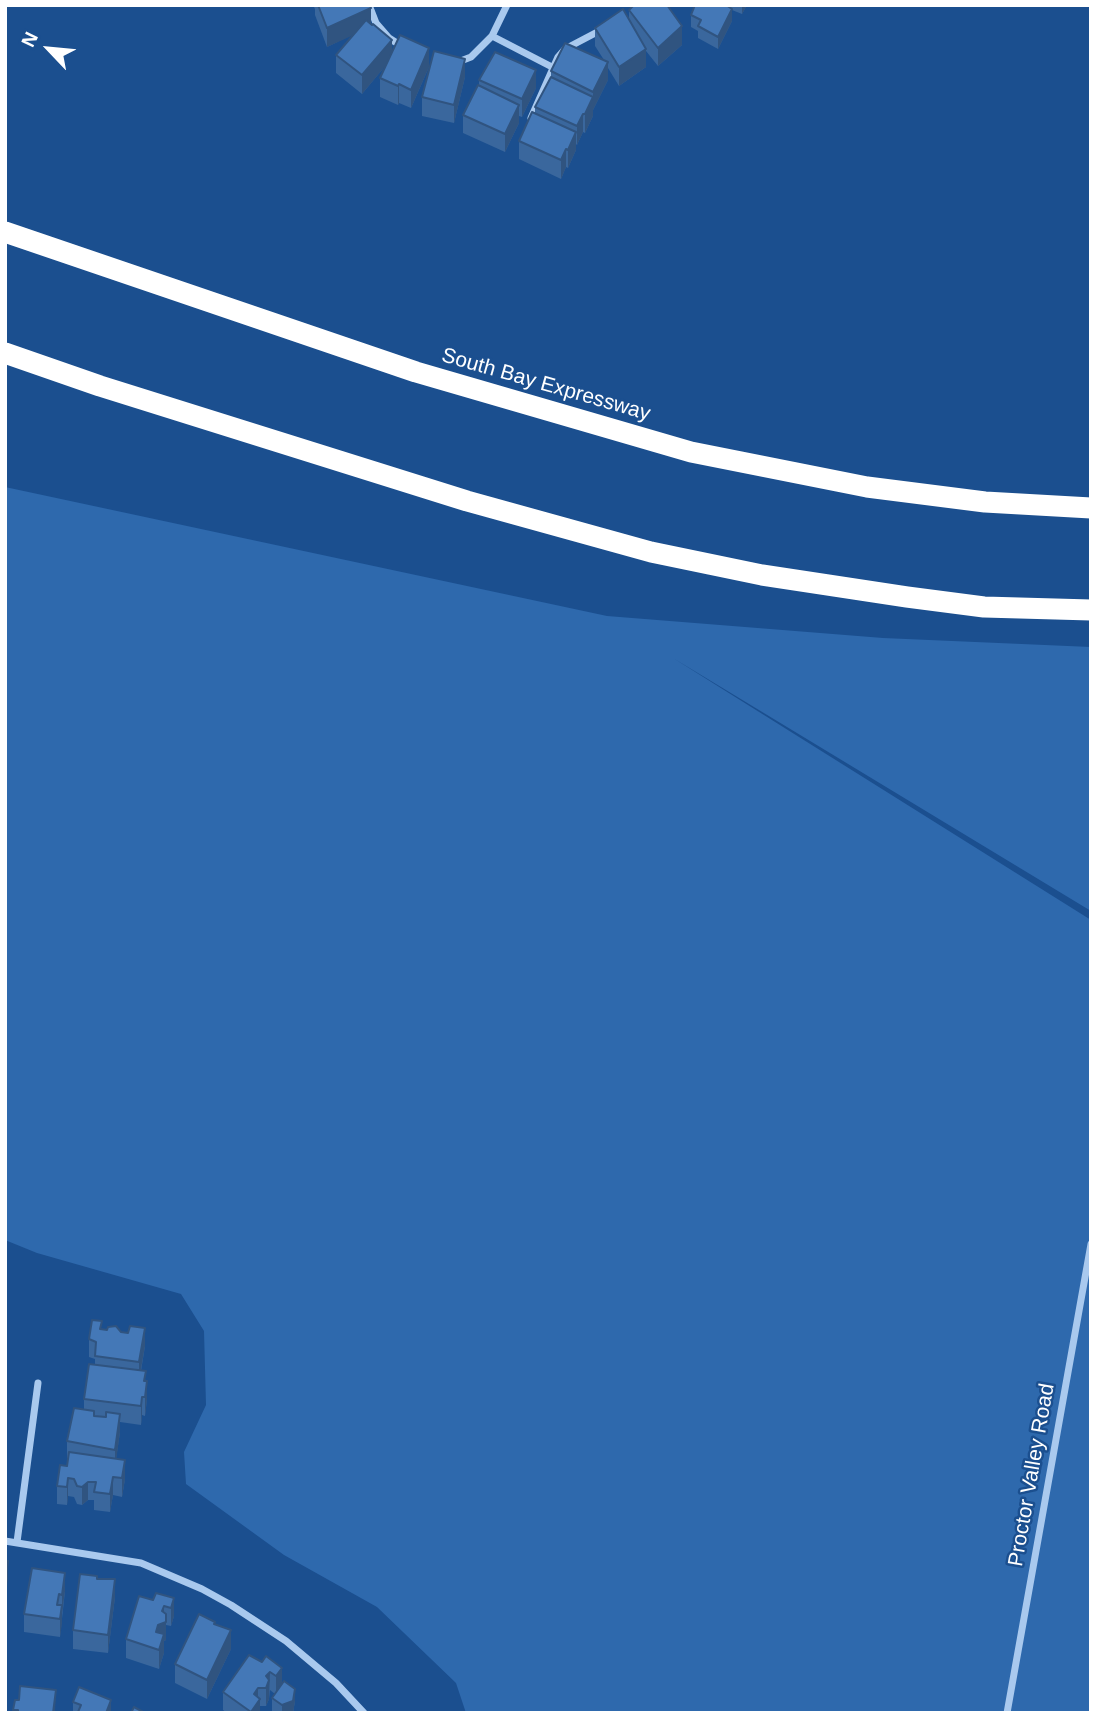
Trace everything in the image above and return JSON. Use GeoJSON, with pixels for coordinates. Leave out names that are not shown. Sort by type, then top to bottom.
{"type":"FeatureCollection","features":[{"type":"Feature","properties":{"kind":"highway","name":"South Bay Expressway"},"geometry":{"type":"LineString","coordinates":[[5,232],[416,372],[691,452],[879,489],[985,502],[1091,508]]}},
{"type":"Feature","properties":{"kind":"highway"},"geometry":{"type":"LineString","coordinates":[[5,353],[467,502],[602,540],[713,566],[812,584],[984,607],[1091,610]]}},
{"type":"Feature","properties":{"kind":"street"},"geometry":{"type":"LineString","coordinates":[[369,5],[376,23],[389,38],[412,51]]}},
{"type":"Feature","properties":{"kind":"street"},"geometry":{"type":"LineString","coordinates":[[448,62],[471,57],[492,36],[507,5]]}},
{"type":"Feature","properties":{"kind":"street"},"geometry":{"type":"LineString","coordinates":[[527,127],[552,67],[565,49],[612,24]]}},
{"type":"Feature","properties":{"kind":"street"},"geometry":{"type":"LineString","coordinates":[[492,36],[552,67]]}},
{"type":"Feature","properties":{"kind":"street","name":"Proctor Valley Road"},"geometry":{"type":"LineString","coordinates":[[1007,1713],[1091,1244]]}},
{"type":"Feature","properties":{"kind":"street"},"geometry":{"type":"LineString","coordinates":[[17,1542],[38,1383]]}},
{"type":"Feature","properties":{"kind":"street"},"geometry":{"type":"LineString","coordinates":[[5,1541],[141,1563],[202,1589],[286,1641],[336,1683],[364,1713]]}},
{"type":"Feature","properties":{"kind":"shaded area"},"geometry":{"type":"Polygon","coordinates":[[[5,487],[607,616],[883,638],[1091,647],[1091,911],[673,658],[1091,920],[1091,1713],[466,1713],[456,1683],[377,1607],[284,1555],[186,1484],[184,1452],[206,1405],[204,1331],[181,1294],[37,1253],[5,1240],[5,487]]]}},
{"type":"Feature","properties":{"kind":"building"},"geometry":{"type":"Polygon","coordinates":[[[318,5],[370,5],[371,8],[327,28],[318,5]]]}},
{"type":"Feature","properties":{"kind":"building"},"geometry":{"type":"Polygon","coordinates":[[[634,5],[667,5],[682,26],[658,48],[629,10],[634,5]]]}},
{"type":"Feature","properties":{"kind":"building"},"geometry":{"type":"Polygon","coordinates":[[[695,5],[726,5],[732,9],[718,37],[698,26],[701,20],[691,15],[695,5]]]}},
{"type":"Feature","properties":{"kind":"building"},"geometry":{"type":"Polygon","coordinates":[[[623,9],[646,49],[619,67],[595,28],[623,9]]]}},
{"type":"Feature","properties":{"kind":"building"},"geometry":{"type":"Polygon","coordinates":[[[366,20],[392,40],[362,75],[336,55],[366,20]]]}},
{"type":"Feature","properties":{"kind":"building"},"geometry":{"type":"Polygon","coordinates":[[[400,35],[429,48],[411,90],[380,78],[400,35]]]}},
{"type":"Feature","properties":{"kind":"building"},"geometry":{"type":"Polygon","coordinates":[[[565,43],[608,62],[593,92],[551,71],[565,43]]]}},
{"type":"Feature","properties":{"kind":"building"},"geometry":{"type":"Polygon","coordinates":[[[434,51],[465,59],[454,105],[422,97],[434,51]]]}},
{"type":"Feature","properties":{"kind":"building"},"geometry":{"type":"Polygon","coordinates":[[[495,52],[536,70],[522,99],[479,80],[495,52]]]}},
{"type":"Feature","properties":{"kind":"building"},"geometry":{"type":"Polygon","coordinates":[[[551,77],[593,97],[577,126],[535,107],[551,77]]]}},
{"type":"Feature","properties":{"kind":"building"},"geometry":{"type":"Polygon","coordinates":[[[478,85],[519,105],[505,134],[463,115],[478,85]]]}},
{"type":"Feature","properties":{"kind":"building"},"geometry":{"type":"Polygon","coordinates":[[[532,112],[576,132],[561,160],[519,141],[532,112]]]}},
{"type":"Feature","properties":{"kind":"building"},"geometry":{"type":"Polygon","coordinates":[[[92,1320],[102,1321],[100,1329],[107,1330],[108,1327],[116,1326],[121,1332],[128,1333],[130,1326],[145,1328],[139,1362],[95,1356],[96,1342],[89,1339],[92,1320]]]}},
{"type":"Feature","properties":{"kind":"building"},"geometry":{"type":"Polygon","coordinates":[[[89,1364],[146,1371],[145,1397],[142,1397],[141,1406],[84,1399],[89,1364]]]}},
{"type":"Feature","properties":{"kind":"building"},"geometry":{"type":"Polygon","coordinates":[[[74,1408],[94,1411],[94,1416],[106,1417],[106,1412],[120,1414],[115,1450],[67,1441],[74,1408]]]}},
{"type":"Feature","properties":{"kind":"building"},"geometry":{"type":"Polygon","coordinates":[[[69,1452],[125,1460],[122,1478],[113,1477],[110,1494],[94,1492],[96,1482],[88,1482],[82,1487],[77,1486],[74,1479],[68,1478],[67,1487],[57,1486],[60,1465],[67,1466],[69,1452]]]}},
{"type":"Feature","properties":{"kind":"building"},"geometry":{"type":"Polygon","coordinates":[[[5,1561],[8,1561],[5,1585],[5,1561]]]}},
{"type":"Feature","properties":{"kind":"building"},"geometry":{"type":"Polygon","coordinates":[[[32,1568],[65,1573],[62,1595],[59,1594],[57,1605],[62,1605],[60,1619],[24,1614],[32,1568]]]}},
{"type":"Feature","properties":{"kind":"building"},"geometry":{"type":"Polygon","coordinates":[[[80,1574],[97,1576],[97,1579],[115,1579],[108,1635],[73,1630],[80,1574]]]}},
{"type":"Feature","properties":{"kind":"building"},"geometry":{"type":"Polygon","coordinates":[[[156,1593],[174,1598],[171,1608],[164,1606],[162,1611],[166,1614],[166,1622],[158,1625],[156,1632],[164,1634],[159,1650],[126,1639],[139,1596],[153,1600],[156,1593]]]}},
{"type":"Feature","properties":{"kind":"building"},"geometry":{"type":"Polygon","coordinates":[[[199,1614],[215,1622],[214,1624],[231,1630],[207,1680],[175,1664],[199,1614]]]}},
{"type":"Feature","properties":{"kind":"building"},"geometry":{"type":"Polygon","coordinates":[[[249,1655],[262,1662],[266,1656],[282,1668],[276,1676],[270,1672],[266,1676],[269,1680],[266,1688],[258,1688],[254,1694],[260,1699],[251,1712],[223,1692],[249,1655]]]}},
{"type":"Feature","properties":{"kind":"building"},"geometry":{"type":"Polygon","coordinates":[[[284,1681],[295,1689],[293,1701],[282,1705],[272,1698],[284,1681]]]}},
{"type":"Feature","properties":{"kind":"building"},"geometry":{"type":"Polygon","coordinates":[[[20,1686],[56,1690],[53,1713],[18,1713],[18,1710],[13,1710],[15,1700],[19,1700],[20,1686]]]}},
{"type":"Feature","properties":{"kind":"building"},"geometry":{"type":"Polygon","coordinates":[[[79,1687],[111,1700],[106,1713],[76,1713],[81,1705],[73,1702],[79,1687]]]}},
{"type":"Feature","properties":{"kind":"building"},"geometry":{"type":"Polygon","coordinates":[[[134,1707],[145,1713],[131,1713],[134,1707]]]}}]}
